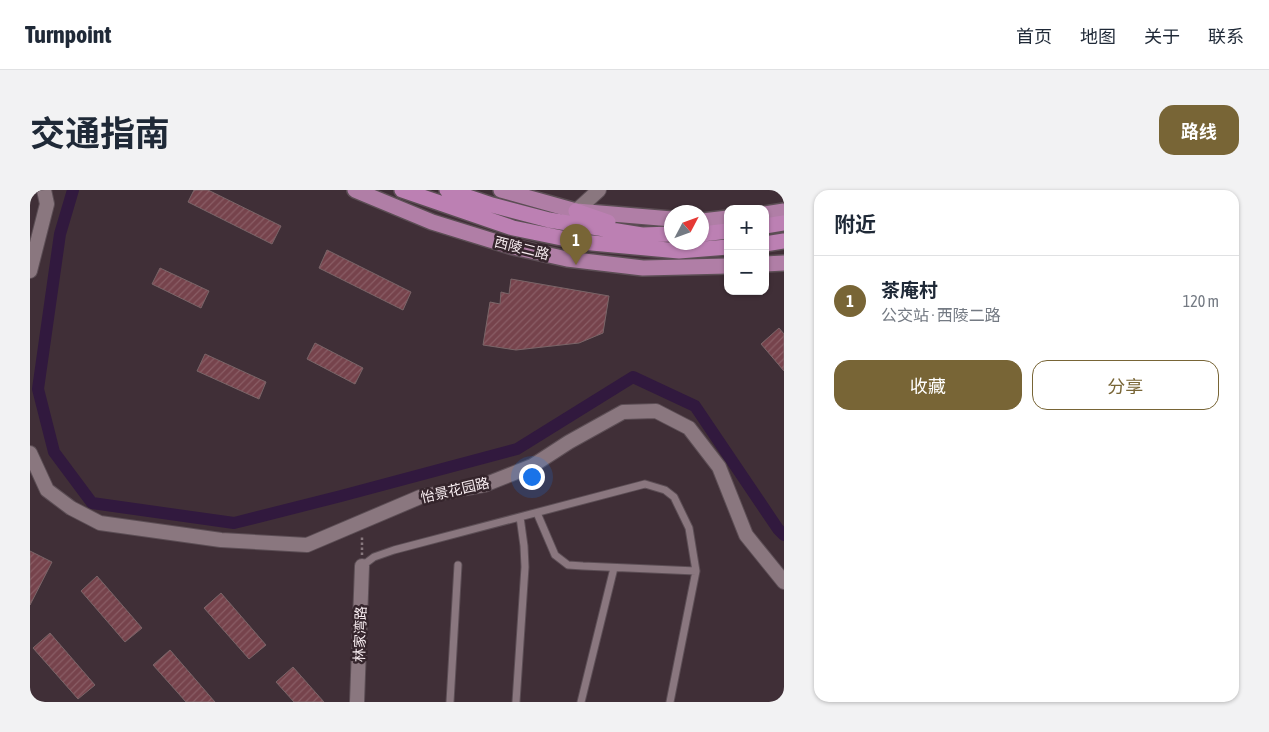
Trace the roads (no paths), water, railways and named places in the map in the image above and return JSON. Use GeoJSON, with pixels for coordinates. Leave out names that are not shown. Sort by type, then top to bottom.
{"type":"FeatureCollection","features":[{"type":"Feature","properties":{"kind":"highway"},"geometry":{"type":"LineString","coordinates":[[402,190],[513,228],[581,242],[679,251],[724,247]]}},
{"type":"Feature","properties":{"kind":"highway"},"geometry":{"type":"LineString","coordinates":[[447,190],[492,205],[549,220],[642,234],[664,234]]}},
{"type":"Feature","properties":{"kind":"highway"},"geometry":{"type":"LineString","coordinates":[[576,211],[642,234]]}},
{"type":"Feature","properties":{"kind":"highway"},"geometry":{"type":"LineString","coordinates":[[769,225],[784,223]]}},
{"type":"Feature","properties":{"kind":"highway"},"geometry":{"type":"LineString","coordinates":[[709,233],[724,231]]}},
{"type":"Feature","properties":{"kind":"highway"},"geometry":{"type":"LineString","coordinates":[[769,243],[784,241]]}},
{"type":"Feature","properties":{"kind":"main road","name":"西陵二路"},"geometry":{"type":"LineString","coordinates":[[356,190],[432,222],[513,247],[567,259],[643,268],[724,266]]}},
{"type":"Feature","properties":{"kind":"main road"},"geometry":{"type":"LineString","coordinates":[[500,190],[576,211],[664,218]]}},
{"type":"Feature","properties":{"kind":"main road"},"geometry":{"type":"LineString","coordinates":[[769,213],[784,211]]}},
{"type":"Feature","properties":{"kind":"main road"},"geometry":{"type":"LineString","coordinates":[[709,220],[724,218]]}},
{"type":"Feature","properties":{"kind":"main road"},"geometry":{"type":"LineString","coordinates":[[769,264],[784,263]]}},
{"type":"Feature","properties":{"kind":"street"},"geometry":{"type":"LineString","coordinates":[[30,271],[47,204],[44,190]]}},
{"type":"Feature","properties":{"kind":"street"},"geometry":{"type":"LineString","coordinates":[[576,211],[598,190]]}},
{"type":"Feature","properties":{"kind":"street","name":"怡景花园路"},"geometry":{"type":"LineString","coordinates":[[30,453],[47,490],[71,508],[100,523],[221,540],[307,545],[420,497],[484,485],[532,466],[569,442],[622,412],[656,412],[689,428],[719,466],[746,534],[784,582]]}},
{"type":"Feature","properties":{"kind":"street","name":"林家湾路"},"geometry":{"type":"LineString","coordinates":[[357,702],[362,566]]}},
{"type":"Feature","properties":{"kind":"lane"},"geometry":{"type":"LineString","coordinates":[[362,566],[374,557],[394,550],[645,484],[665,490],[674,497],[689,528],[696,571],[670,702]]}},
{"type":"Feature","properties":{"kind":"lane"},"geometry":{"type":"LineString","coordinates":[[537,513],[555,555],[568,565],[696,571]]}},
{"type":"Feature","properties":{"kind":"lane"},"geometry":{"type":"LineString","coordinates":[[516,702],[526,567],[520,517]]}},
{"type":"Feature","properties":{"kind":"lane"},"geometry":{"type":"LineString","coordinates":[[450,702],[458,565]]}},
{"type":"Feature","properties":{"kind":"lane"},"geometry":{"type":"LineString","coordinates":[[581,702],[614,568]]}},
{"type":"Feature","properties":{"kind":"waterway"},"geometry":{"type":"LineString","coordinates":[[73,190],[60,234],[38,389],[54,452],[92,503],[234,523],[517,449],[633,377],[695,406],[778,529],[784,535]]}},
{"type":"Feature","properties":{"kind":"place","name":"茶庵村"},"geometry":{"type":"Point","coordinates":[576,265]}}]}
